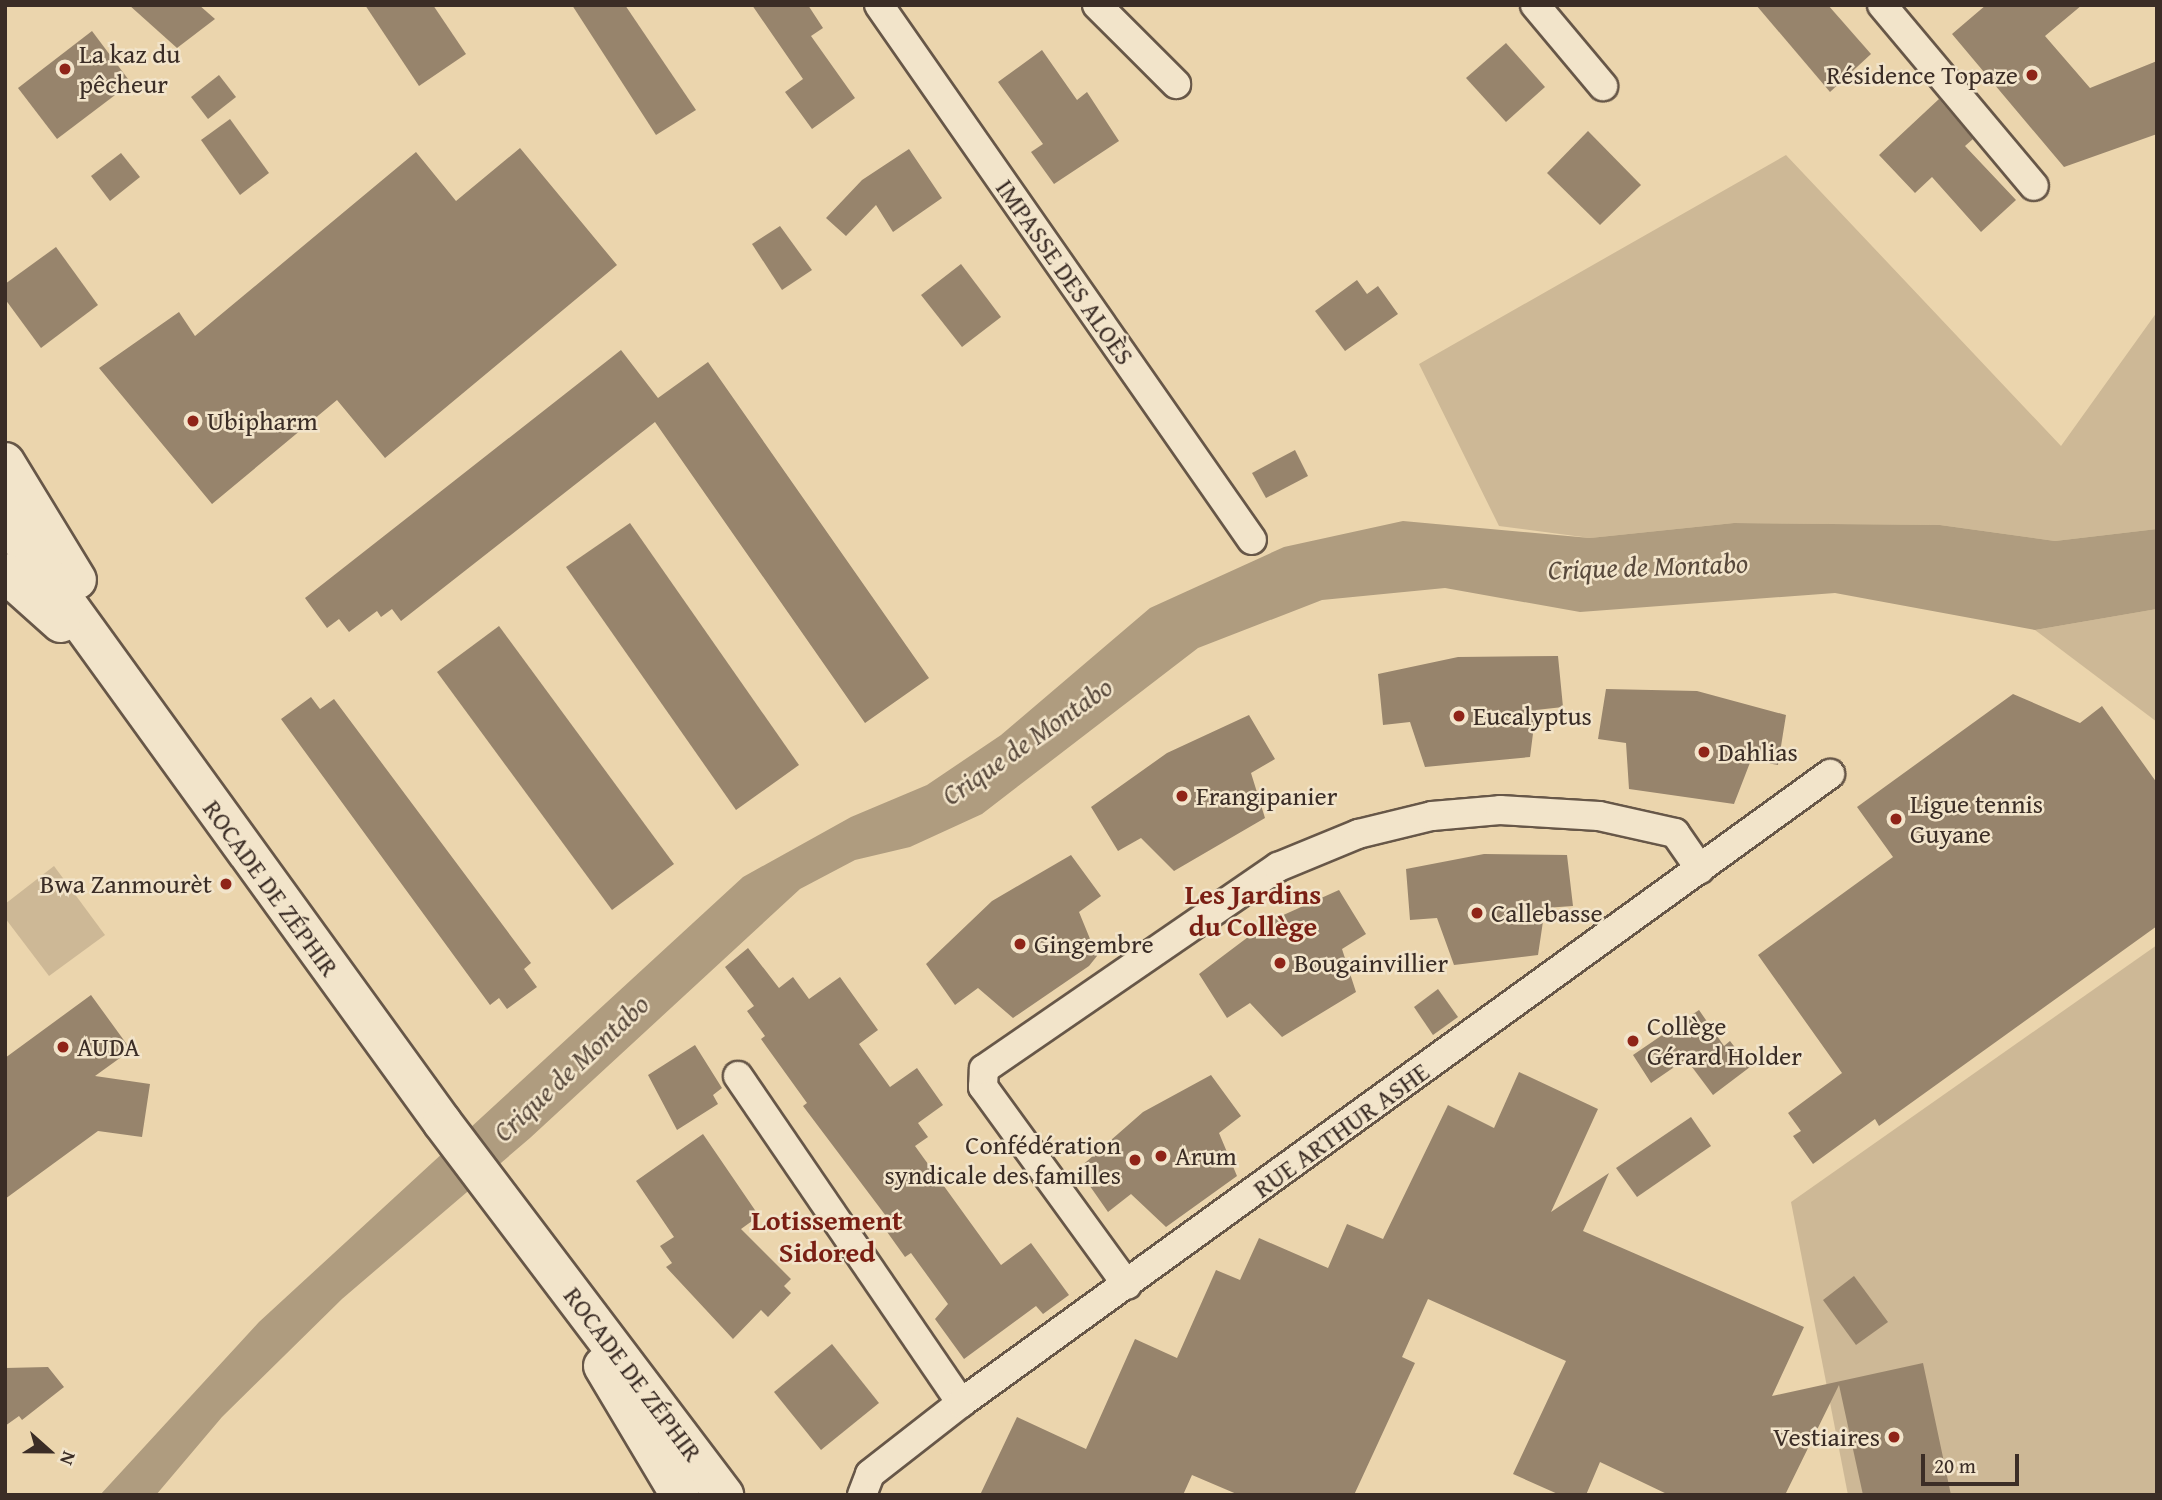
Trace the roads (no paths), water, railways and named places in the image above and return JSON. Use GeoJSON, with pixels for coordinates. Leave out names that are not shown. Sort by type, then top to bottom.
{"type":"FeatureCollection","features":[{"type":"Feature","properties":{"kind":"main road"},"geometry":{"type":"LineString","coordinates":[[5,462],[99,617],[118,673]]}},
{"type":"Feature","properties":{"kind":"main road","name":"ROCADE DE ZÉPHIR"},"geometry":{"type":"LineString","coordinates":[[5,519],[442,1122],[724,1495]]}},
{"type":"Feature","properties":{"kind":"main road"},"geometry":{"type":"LineString","coordinates":[[5,573],[118,673]]}},
{"type":"Feature","properties":{"kind":"main road","name":"ROCADE DE ZÉPHIR"},"geometry":{"type":"LineString","coordinates":[[543,1253],[643,1440],[680,1495]]}},
{"type":"Feature","properties":{"kind":"street","name":"IMPASSE DES ALOÈS"},"geometry":{"type":"LineString","coordinates":[[879,5],[1252,540]]}},
{"type":"Feature","properties":{"kind":"street"},"geometry":{"type":"LineString","coordinates":[[1097,5],[1176,84]]}},
{"type":"Feature","properties":{"kind":"street"},"geometry":{"type":"LineString","coordinates":[[1535,5],[1604,86]]}},
{"type":"Feature","properties":{"kind":"street"},"geometry":{"type":"LineString","coordinates":[[1882,5],[2034,186]]}},
{"type":"Feature","properties":{"kind":"street","name":"RUE ARTHUR ASHE"},"geometry":{"type":"LineString","coordinates":[[862,1495],[870,1474],[961,1403],[1830,775]]}},
{"type":"Feature","properties":{"kind":"street"},"geometry":{"type":"LineString","coordinates":[[1127,1285],[983,1087],[984,1069],[1278,867],[1358,834],[1432,817],[1500,810],[1599,816],[1675,833],[1700,869]]}},
{"type":"Feature","properties":{"kind":"street"},"geometry":{"type":"LineString","coordinates":[[738,1076],[961,1403]]}},
{"type":"Feature","properties":{"kind":"water","name":"Crique de Montabo"},"geometry":{"type":"Polygon","coordinates":[[[1403,521],[1590,538],[1734,523],[1940,525],[2055,541],[2157,529],[2157,609],[2035,630],[1835,593],[1580,612],[1445,588],[1322,600],[1198,648],[982,814],[910,847],[855,860],[800,889],[530,1138],[342,1299],[222,1417],[156,1495],[100,1495],[259,1322],[743,877],[851,817],[927,785],[1001,735],[1150,608],[1284,547],[1403,521]]]}},
{"type":"Feature","properties":{"kind":"place","name":"La kaz du pêcheur"},"geometry":{"type":"Point","coordinates":[65,69]}},
{"type":"Feature","properties":{"kind":"place","name":"Résidence Topaze"},"geometry":{"type":"Point","coordinates":[2032,75]}},
{"type":"Feature","properties":{"kind":"place","name":"Ubipharm"},"geometry":{"type":"Point","coordinates":[193,421]}},
{"type":"Feature","properties":{"kind":"place","name":"Eucalyptus"},"geometry":{"type":"Point","coordinates":[1459,716]}},
{"type":"Feature","properties":{"kind":"place","name":"Dahlias"},"geometry":{"type":"Point","coordinates":[1704,752]}},
{"type":"Feature","properties":{"kind":"place","name":"Frangipanier"},"geometry":{"type":"Point","coordinates":[1182,796]}},
{"type":"Feature","properties":{"kind":"place","name":"Ligue tennis Guyane"},"geometry":{"type":"Point","coordinates":[1896,819]}},
{"type":"Feature","properties":{"kind":"place","name":"Bwa Zanmourèt"},"geometry":{"type":"Point","coordinates":[226,884]}},
{"type":"Feature","properties":{"kind":"place","name":"Callebasse"},"geometry":{"type":"Point","coordinates":[1477,913]}},
{"type":"Feature","properties":{"kind":"place","name":"Gingembre"},"geometry":{"type":"Point","coordinates":[1020,944]}},
{"type":"Feature","properties":{"kind":"place","name":"Bougainvillier"},"geometry":{"type":"Point","coordinates":[1280,963]}},
{"type":"Feature","properties":{"kind":"place","name":"Collège Gérard Holder"},"geometry":{"type":"Point","coordinates":[1633,1041]}},
{"type":"Feature","properties":{"kind":"place","name":"AUDA"},"geometry":{"type":"Point","coordinates":[63,1047]}},
{"type":"Feature","properties":{"kind":"place","name":"Arum"},"geometry":{"type":"Point","coordinates":[1161,1156]}},
{"type":"Feature","properties":{"kind":"place","name":"Confédération syndicale des familles"},"geometry":{"type":"Point","coordinates":[1135,1160]}},
{"type":"Feature","properties":{"kind":"place","name":"Vestiaires"},"geometry":{"type":"Point","coordinates":[1894,1437]}},
{"type":"Feature","properties":{"kind":"district","name":"Les Jardins du Collège"},"geometry":{"type":"Point","coordinates":[1253,910]}},
{"type":"Feature","properties":{"kind":"district","name":"Lotissement Sidored"},"geometry":{"type":"Point","coordinates":[827,1236]}}]}
